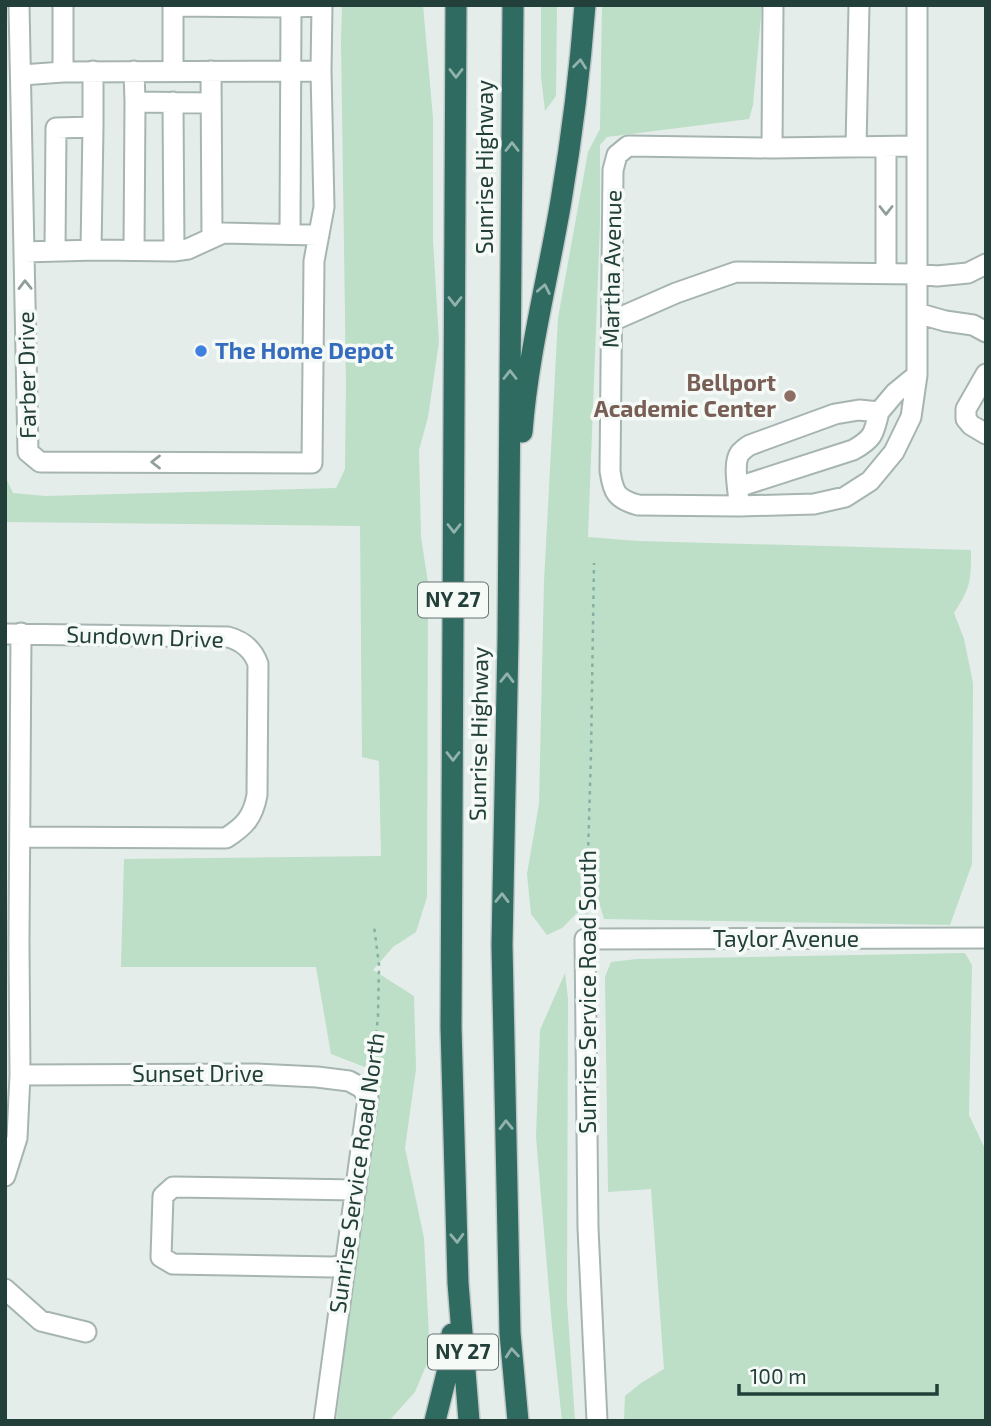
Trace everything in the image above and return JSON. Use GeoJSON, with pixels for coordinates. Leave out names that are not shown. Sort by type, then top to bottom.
{"type":"FeatureCollection","features":[{"type":"Feature","properties":{"kind":"highway","name":"Sunrise Highway"},"geometry":{"type":"LineString","coordinates":[[456,5],[452,1027],[458,1283],[469,1421]]}},
{"type":"Feature","properties":{"kind":"highway","name":"Sunrise Highway"},"geometry":{"type":"LineString","coordinates":[[513,5],[508,639],[502,945],[510,1334],[518,1421]]}},
{"type":"Feature","properties":{"kind":"highway"},"geometry":{"type":"LineString","coordinates":[[508,639],[526,392],[561,201],[576,98],[585,5]]}},
{"type":"Feature","properties":{"kind":"highway"},"geometry":{"type":"LineString","coordinates":[[435,1421],[447,1373],[458,1283]]}},
{"type":"Feature","properties":{"kind":"street","name":"Farber Drive"},"geometry":{"type":"LineString","coordinates":[[19,5],[28,452],[40,461],[312,463],[314,261],[319,234]]}},
{"type":"Feature","properties":{"kind":"street"},"geometry":{"type":"LineString","coordinates":[[63,5],[63,72]]}},
{"type":"Feature","properties":{"kind":"street"},"geometry":{"type":"LineString","coordinates":[[772,148],[773,5]]}},
{"type":"Feature","properties":{"kind":"street"},"geometry":{"type":"LineString","coordinates":[[856,148],[859,5]]}},
{"type":"Feature","properties":{"kind":"street","name":"Martha Avenue"},"geometry":{"type":"LineString","coordinates":[[916,5],[917,146],[917,375],[912,417],[894,452],[870,481],[845,497],[814,504],[739,497],[638,505],[623,501],[613,488],[610,471],[613,170],[617,155],[628,146],[917,146]]}},
{"type":"Feature","properties":{"kind":"street"},"geometry":{"type":"LineString","coordinates":[[24,252],[174,251],[188,249],[223,233],[319,234],[324,207],[322,6],[173,6],[173,71]]}},
{"type":"Feature","properties":{"kind":"street"},"geometry":{"type":"LineString","coordinates":[[290,234],[291,7]]}},
{"type":"Feature","properties":{"kind":"street"},"geometry":{"type":"LineString","coordinates":[[22,75],[93,71],[321,71]]}},
{"type":"Feature","properties":{"kind":"street"},"geometry":{"type":"LineString","coordinates":[[91,250],[93,71]]}},
{"type":"Feature","properties":{"kind":"street"},"geometry":{"type":"LineString","coordinates":[[134,71],[134,250]]}},
{"type":"Feature","properties":{"kind":"street"},"geometry":{"type":"LineString","coordinates":[[211,72],[212,237]]}},
{"type":"Feature","properties":{"kind":"street"},"geometry":{"type":"LineString","coordinates":[[135,102],[211,103]]}},
{"type":"Feature","properties":{"kind":"street"},"geometry":{"type":"LineString","coordinates":[[173,102],[174,251]]}},
{"type":"Feature","properties":{"kind":"street"},"geometry":{"type":"LineString","coordinates":[[55,251],[57,128],[93,127]]}},
{"type":"Feature","properties":{"kind":"street"},"geometry":{"type":"LineString","coordinates":[[886,147],[886,274]]}},
{"type":"Feature","properties":{"kind":"street"},"geometry":{"type":"LineString","coordinates":[[612,321],[676,293],[736,272],[937,276],[968,273],[986,264]]}},
{"type":"Feature","properties":{"kind":"street"},"geometry":{"type":"LineString","coordinates":[[917,313],[974,325],[986,332]]}},
{"type":"Feature","properties":{"kind":"street"},"geometry":{"type":"LineString","coordinates":[[986,374],[966,410],[965,419],[986,434]]}},
{"type":"Feature","properties":{"kind":"street"},"geometry":{"type":"LineString","coordinates":[[879,412],[859,410],[835,414],[750,445],[740,453],[735,467],[739,497],[868,442],[879,412],[895,393],[917,375]]}},
{"type":"Feature","properties":{"kind":"street"},"geometry":{"type":"LineString","coordinates":[[5,1176],[17,1138],[20,1075],[12,943],[19,837],[13,634]]}},
{"type":"Feature","properties":{"kind":"street","name":"Sundown Drive"},"geometry":{"type":"LineString","coordinates":[[13,634],[218,636],[236,639],[249,648],[258,664],[257,795],[252,814],[226,838],[19,837]]}},
{"type":"Feature","properties":{"kind":"street","name":"Taylor Avenue"},"geometry":{"type":"LineString","coordinates":[[585,939],[986,938]]}},
{"type":"Feature","properties":{"kind":"street","name":"Sunrise Service Road South"},"geometry":{"type":"LineString","coordinates":[[585,939],[588,1215],[597,1421]]}},
{"type":"Feature","properties":{"kind":"street","name":"Sunset Drive"},"geometry":{"type":"LineString","coordinates":[[20,1075],[307,1076],[349,1081],[362,1088],[368,1098]]}},
{"type":"Feature","properties":{"kind":"street","name":"Sunrise Service Road North"},"geometry":{"type":"LineString","coordinates":[[324,1421],[368,1098]]}},
{"type":"Feature","properties":{"kind":"street"},"geometry":{"type":"LineString","coordinates":[[344,1265],[173,1264],[161,1257],[163,1196],[173,1187],[356,1190]]}},
{"type":"Feature","properties":{"kind":"street"},"geometry":{"type":"LineString","coordinates":[[5,1289],[41,1321],[86,1332]]}},
{"type":"Feature","properties":{"kind":"path","name":"Sunrise Service Road South"},"geometry":{"type":"LineString","coordinates":[[585,939],[594,563]]}},
{"type":"Feature","properties":{"kind":"path","name":"Sunrise Service Road North"},"geometry":{"type":"LineString","coordinates":[[368,1098],[378,1016],[379,965],[374,926]]}},
{"type":"Feature","properties":{"kind":"green space"},"geometry":{"type":"Polygon","coordinates":[[[342,5],[423,5],[433,118],[433,239],[439,342],[428,417],[419,450],[421,537],[428,583],[427,897],[416,932],[393,947],[373,970],[414,996],[416,1069],[405,1148],[424,1238],[430,1356],[415,1392],[389,1421],[336,1421],[377,1095],[375,1071],[331,1054],[316,967],[121,967],[124,859],[381,856],[379,761],[362,757],[360,526],[5,522],[5,476],[13,493],[45,496],[336,488],[345,469],[342,5]]]}},
{"type":"Feature","properties":{"kind":"green space"},"geometry":{"type":"Polygon","coordinates":[[[541,5],[557,5],[556,96],[545,111],[541,76],[541,5]]]}},
{"type":"Feature","properties":{"kind":"green space"},"geometry":{"type":"Polygon","coordinates":[[[602,5],[762,5],[753,105],[749,119],[607,137],[600,145],[600,224],[588,537],[638,541],[971,550],[969,583],[954,613],[964,639],[973,683],[972,864],[950,925],[604,919],[598,899],[577,913],[562,928],[547,935],[531,914],[527,874],[539,804],[544,582],[558,318],[588,152],[600,129],[602,5]]]}},
{"type":"Feature","properties":{"kind":"green space"},"geometry":{"type":"Polygon","coordinates":[[[965,953],[972,965],[969,1115],[986,1151],[986,1421],[624,1421],[625,1396],[664,1369],[651,1189],[608,1192],[605,977],[611,962],[637,959],[965,953]]]}},
{"type":"Feature","properties":{"kind":"green space"},"geometry":{"type":"Polygon","coordinates":[[[565,973],[568,999],[567,1301],[575,1421],[562,1421],[536,1137],[540,1030],[565,973]]]}},
{"type":"Feature","properties":{"kind":"place","name":"The Home Depot"},"geometry":{"type":"Point","coordinates":[201,351]}},
{"type":"Feature","properties":{"kind":"place","name":"Bellport Academic Center"},"geometry":{"type":"Point","coordinates":[790,396]}}]}
